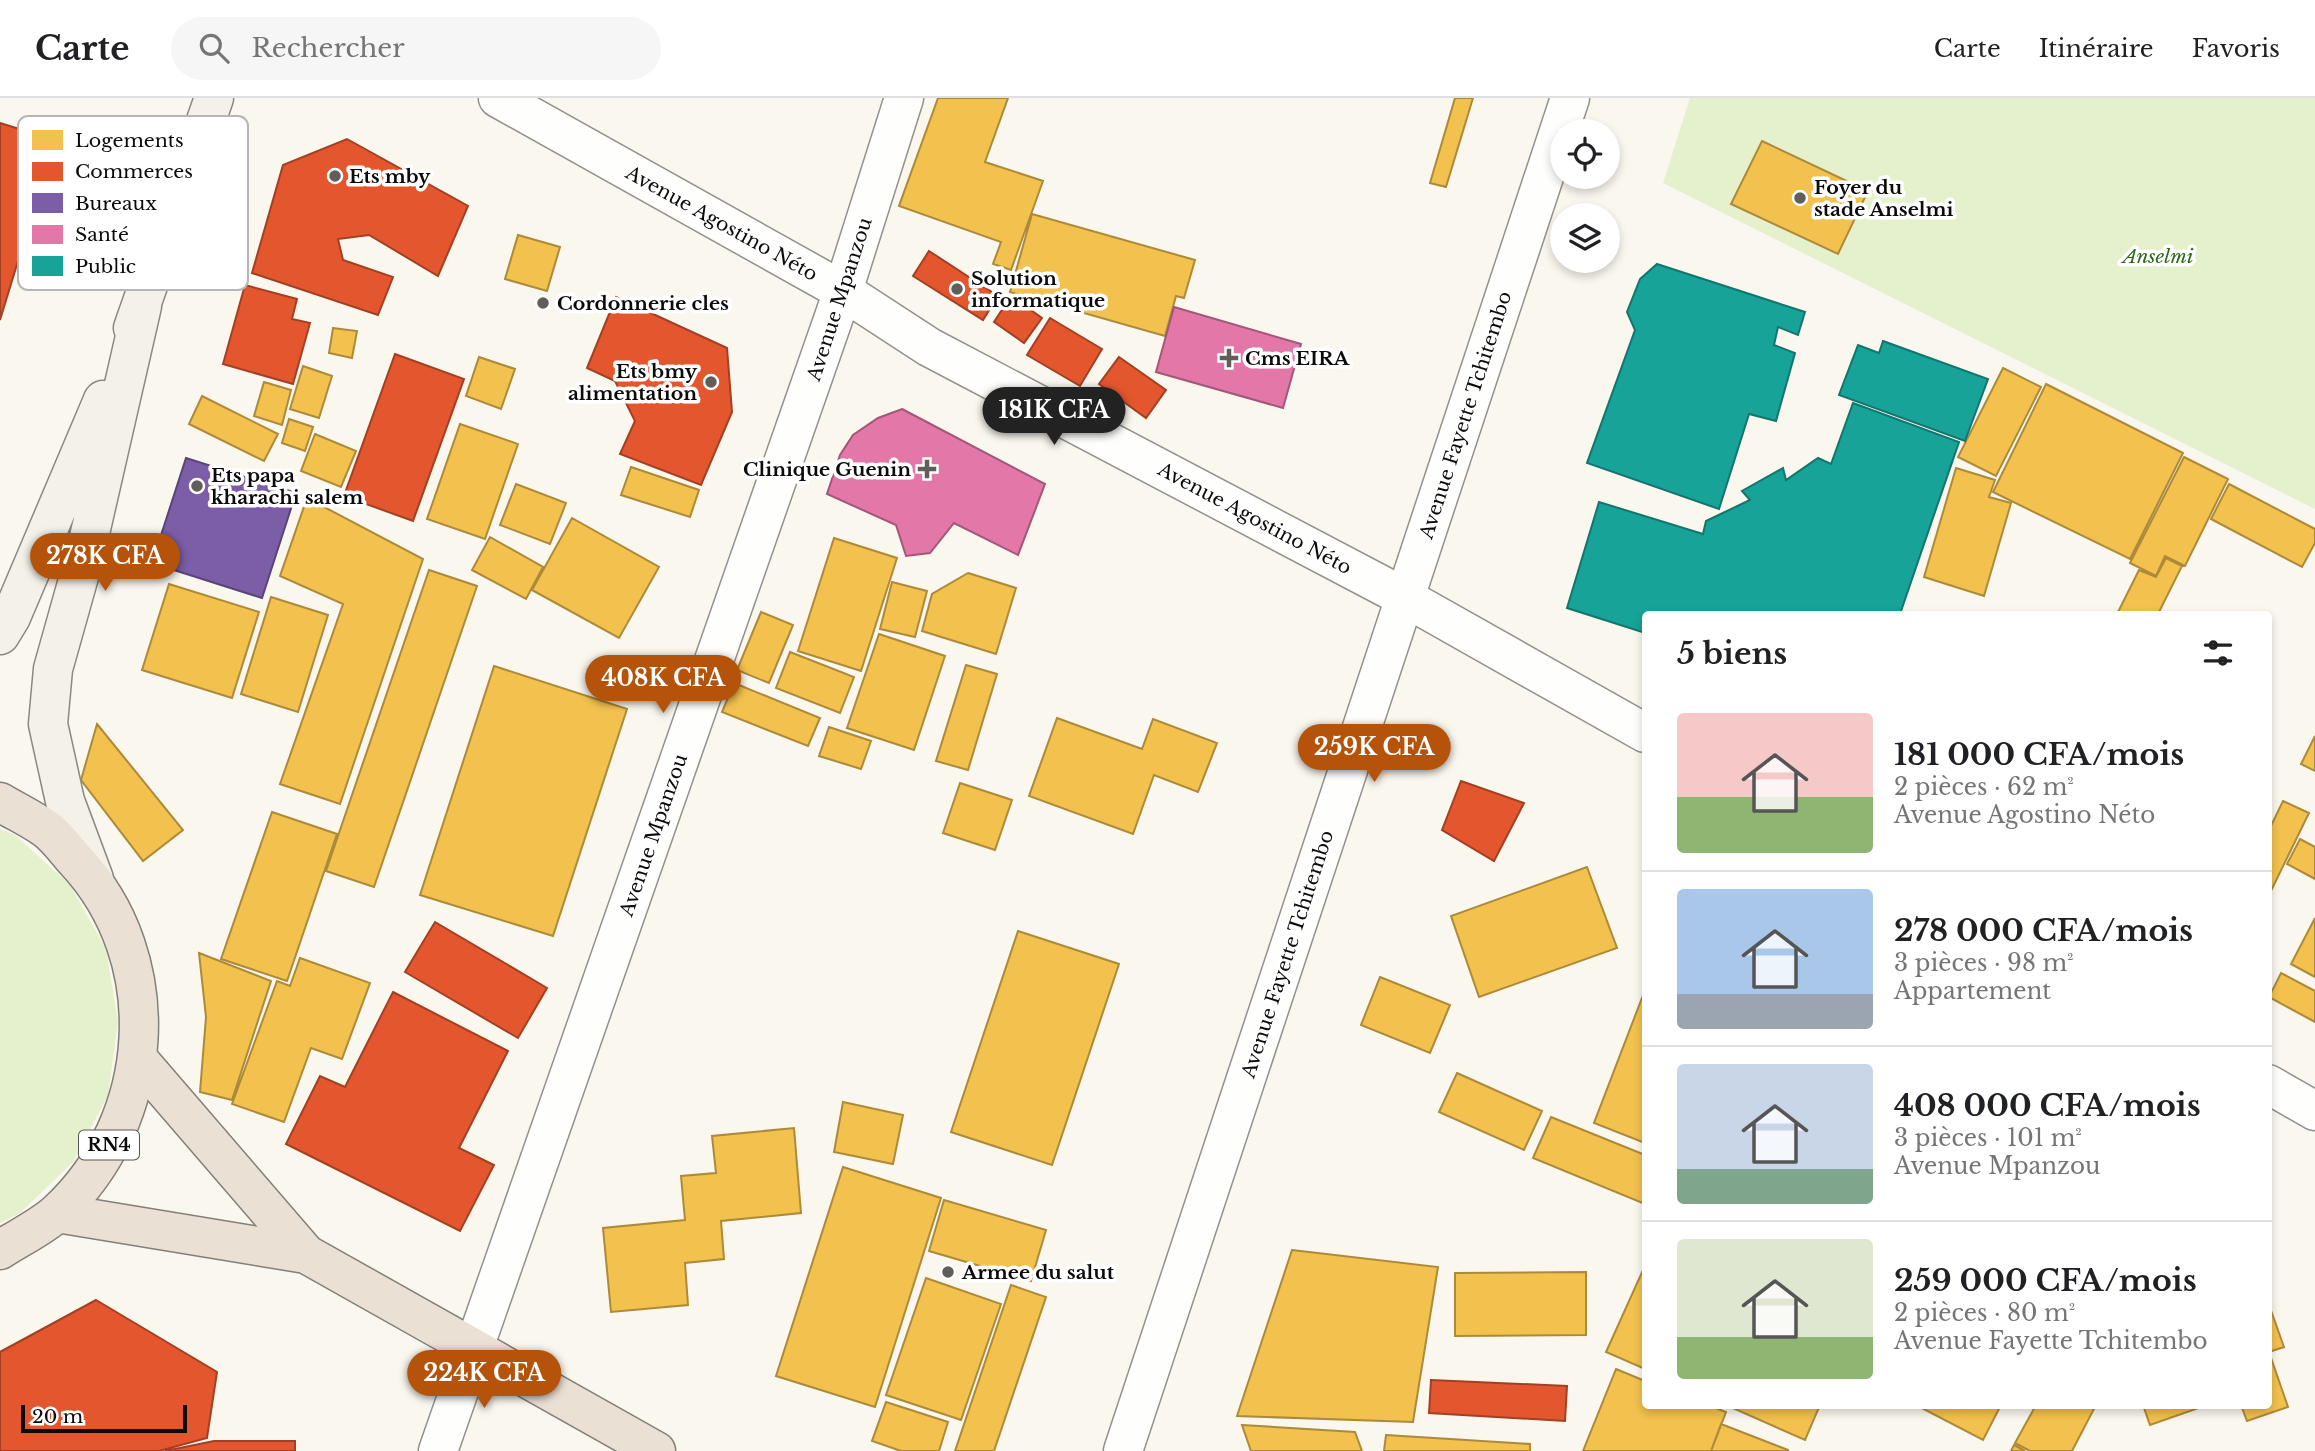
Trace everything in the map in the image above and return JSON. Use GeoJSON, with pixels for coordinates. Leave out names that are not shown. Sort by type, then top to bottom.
{"type":"FeatureCollection","features":[{"type":"Feature","properties":{"kind":"highway","name":"RN4"},"geometry":{"type":"LineString","coordinates":[[0,802],[47,830],[95,881],[124,936],[139,996],[138,1059],[124,1117],[96,1168],[57,1213],[0,1250]]}},
{"type":"Feature","properties":{"kind":"highway"},"geometry":{"type":"LineString","coordinates":[[138,1059],[306,1254],[656,1451]]}},
{"type":"Feature","properties":{"kind":"highway"},"geometry":{"type":"LineString","coordinates":[[57,1213],[306,1254]]}},
{"type":"Feature","properties":{"kind":"main road"},"geometry":{"type":"LineString","coordinates":[[208,116],[214,98]]}},
{"type":"Feature","properties":{"kind":"main road"},"geometry":{"type":"LineString","coordinates":[[0,635],[11,617],[148,290]]}},
{"type":"Feature","properties":{"kind":"main road"},"geometry":{"type":"LineString","coordinates":[[95,881],[65,801],[48,724],[52,669],[85,555],[142,306]]}},
{"type":"Feature","properties":{"kind":"street","name":"Avenue Agostino Néto"},"geometry":{"type":"LineString","coordinates":[[498,98],[843,290],[929,347],[1404,597],[1642,731]]}},
{"type":"Feature","properties":{"kind":"street","name":"Avenue Mpanzou"},"geometry":{"type":"LineString","coordinates":[[438,1451],[843,290],[904,98]]}},
{"type":"Feature","properties":{"kind":"street","name":"Avenue Fayette Tchitembo"},"geometry":{"type":"LineString","coordinates":[[1124,1451],[1570,98]]}},
{"type":"Feature","properties":{"kind":"street"},"geometry":{"type":"LineString","coordinates":[[2272,1086],[2315,1111]]}},
{"type":"Feature","properties":{"kind":"green space","name":"Anselmi"},"geometry":{"type":"Polygon","coordinates":[[[1690,98],[2315,98],[2315,509],[1663,183],[1690,98]]]}},
{"type":"Feature","properties":{"kind":"green space"},"geometry":{"type":"Polygon","coordinates":[[[0,829],[15,835],[70,885],[106,949],[118,1022],[108,1095],[74,1161],[20,1213],[0,1223],[0,829]]]}},
{"type":"Feature","properties":{"kind":"building: Logements"},"geometry":{"type":"Polygon","coordinates":[[[938,98],[1008,98],[985,162],[1043,181],[1011,270],[993,264],[1001,242],[899,206],[938,98]]]}},
{"type":"Feature","properties":{"kind":"building: Logements"},"geometry":{"type":"Polygon","coordinates":[[[1455,98],[1473,98],[1446,187],[1430,183],[1455,98]]]}},
{"type":"Feature","properties":{"kind":"building: Logements","name":"Foyer du stade Anselmi"},"geometry":{"type":"Polygon","coordinates":[[[1762,141],[1868,191],[1838,254],[1731,204],[1762,141]]]}},
{"type":"Feature","properties":{"kind":"building: Logements"},"geometry":{"type":"Polygon","coordinates":[[[1032,214],[1195,260],[1184,298],[1176,296],[1165,336],[1010,292],[1032,214]]]}},
{"type":"Feature","properties":{"kind":"building: Logements"},"geometry":{"type":"Polygon","coordinates":[[[518,235],[560,247],[547,291],[505,279],[518,235]]]}},
{"type":"Feature","properties":{"kind":"building: Logements"},"geometry":{"type":"Polygon","coordinates":[[[333,328],[357,331],[352,358],[329,353],[333,328]]]}},
{"type":"Feature","properties":{"kind":"building: Logements"},"geometry":{"type":"Polygon","coordinates":[[[479,357],[515,369],[501,409],[466,396],[479,357]]]}},
{"type":"Feature","properties":{"kind":"building: Logements"},"geometry":{"type":"Polygon","coordinates":[[[303,366],[332,376],[319,418],[290,409],[303,366]]]}},
{"type":"Feature","properties":{"kind":"building: Logements"},"geometry":{"type":"Polygon","coordinates":[[[2003,368],[2041,387],[1996,476],[1958,457],[2003,368]]]}},
{"type":"Feature","properties":{"kind":"building: Logements"},"geometry":{"type":"Polygon","coordinates":[[[264,382],[291,390],[282,425],[254,416],[264,382]]]}},
{"type":"Feature","properties":{"kind":"building: Logements"},"geometry":{"type":"Polygon","coordinates":[[[2046,384],[2183,453],[2130,559],[1993,492],[2046,384]]]}},
{"type":"Feature","properties":{"kind":"building: Logements"},"geometry":{"type":"Polygon","coordinates":[[[202,396],[278,434],[264,461],[189,424],[202,396]]]}},
{"type":"Feature","properties":{"kind":"building: Logements"},"geometry":{"type":"Polygon","coordinates":[[[289,419],[313,427],[305,451],[282,443],[289,419]]]}},
{"type":"Feature","properties":{"kind":"building: Logements"},"geometry":{"type":"Polygon","coordinates":[[[460,424],[518,444],[485,539],[427,519],[460,424]]]}},
{"type":"Feature","properties":{"kind":"building: Logements"},"geometry":{"type":"Polygon","coordinates":[[[315,434],[356,451],[341,487],[301,471],[315,434]]]}},
{"type":"Feature","properties":{"kind":"building: Logements"},"geometry":{"type":"Polygon","coordinates":[[[2184,457],[2228,479],[2185,566],[2165,556],[2156,576],[2130,563],[2184,457]]]}},
{"type":"Feature","properties":{"kind":"building: Logements"},"geometry":{"type":"Polygon","coordinates":[[[631,467],[699,490],[690,517],[621,495],[631,467]]]}},
{"type":"Feature","properties":{"kind":"building: Logements"},"geometry":{"type":"Polygon","coordinates":[[[1956,468],[1995,480],[1989,497],[2011,503],[1984,596],[1924,577],[1956,468]]]}},
{"type":"Feature","properties":{"kind":"building: Logements"},"geometry":{"type":"Polygon","coordinates":[[[516,484],[566,503],[550,544],[500,525],[516,484]]]}},
{"type":"Feature","properties":{"kind":"building: Logements"},"geometry":{"type":"Polygon","coordinates":[[[2229,484],[2315,529],[2315,543],[2302,567],[2211,519],[2229,484]]]}},
{"type":"Feature","properties":{"kind":"building: Logements"},"geometry":{"type":"Polygon","coordinates":[[[307,498],[423,559],[340,804],[280,784],[343,604],[280,576],[307,498]]]}},
{"type":"Feature","properties":{"kind":"building: Logements"},"geometry":{"type":"Polygon","coordinates":[[[572,518],[659,567],[619,638],[532,590],[572,518]]]}},
{"type":"Feature","properties":{"kind":"building: Logements"},"geometry":{"type":"Polygon","coordinates":[[[490,537],[543,567],[526,599],[472,570],[490,537]]]}},
{"type":"Feature","properties":{"kind":"building: Logements"},"geometry":{"type":"Polygon","coordinates":[[[834,538],[897,558],[861,671],[798,651],[834,538]]]}},
{"type":"Feature","properties":{"kind":"building: Logements"},"geometry":{"type":"Polygon","coordinates":[[[2166,558],[2182,566],[2160,611],[2118,611],[2139,570],[2156,577],[2166,558]]]}},
{"type":"Feature","properties":{"kind":"building: Logements"},"geometry":{"type":"Polygon","coordinates":[[[429,570],[477,586],[374,887],[326,871],[429,570]]]}},
{"type":"Feature","properties":{"kind":"building: Logements"},"geometry":{"type":"Polygon","coordinates":[[[968,573],[1016,588],[996,654],[922,631],[932,594],[968,573]]]}},
{"type":"Feature","properties":{"kind":"building: Logements"},"geometry":{"type":"Polygon","coordinates":[[[892,582],[927,591],[915,637],[880,629],[892,582]]]}},
{"type":"Feature","properties":{"kind":"building: Logements"},"geometry":{"type":"Polygon","coordinates":[[[169,584],[259,612],[232,698],[142,670],[169,584]]]}},
{"type":"Feature","properties":{"kind":"building: Logements"},"geometry":{"type":"Polygon","coordinates":[[[271,597],[328,615],[298,712],[241,694],[271,597]]]}},
{"type":"Feature","properties":{"kind":"building: Logements"},"geometry":{"type":"Polygon","coordinates":[[[761,612],[793,625],[769,683],[737,670],[761,612]]]}},
{"type":"Feature","properties":{"kind":"building: Logements"},"geometry":{"type":"Polygon","coordinates":[[[879,634],[945,656],[914,750],[847,728],[879,634]]]}},
{"type":"Feature","properties":{"kind":"building: Logements"},"geometry":{"type":"Polygon","coordinates":[[[790,652],[854,677],[840,713],[776,688],[790,652]]]}},
{"type":"Feature","properties":{"kind":"building: Logements"},"geometry":{"type":"Polygon","coordinates":[[[966,665],[997,674],[968,770],[936,761],[966,665]]]}},
{"type":"Feature","properties":{"kind":"building: Logements"},"geometry":{"type":"Polygon","coordinates":[[[494,666],[627,709],[553,936],[420,895],[494,666]]]}},
{"type":"Feature","properties":{"kind":"building: Logements"},"geometry":{"type":"Polygon","coordinates":[[[734,683],[820,718],[808,746],[722,712],[734,683]]]}},
{"type":"Feature","properties":{"kind":"building: Logements"},"geometry":{"type":"Polygon","coordinates":[[[1057,718],[1142,749],[1153,719],[1217,743],[1198,792],[1154,775],[1133,834],[1029,796],[1057,718]]]}},
{"type":"Feature","properties":{"kind":"building: Logements"},"geometry":{"type":"Polygon","coordinates":[[[97,724],[183,830],[143,861],[81,780],[97,724]]]}},
{"type":"Feature","properties":{"kind":"building: Logements"},"geometry":{"type":"Polygon","coordinates":[[[829,727],[871,741],[861,769],[819,756],[829,727]]]}},
{"type":"Feature","properties":{"kind":"building: Logements"},"geometry":{"type":"Polygon","coordinates":[[[2315,736],[2315,771],[2301,764],[2315,736]]]}},
{"type":"Feature","properties":{"kind":"building: Logements"},"geometry":{"type":"Polygon","coordinates":[[[960,783],[1012,800],[995,850],[943,833],[960,783]]]}},
{"type":"Feature","properties":{"kind":"building: Logements"},"geometry":{"type":"Polygon","coordinates":[[[2283,801],[2309,813],[2272,889],[2272,824],[2283,801]]]}},
{"type":"Feature","properties":{"kind":"building: Logements"},"geometry":{"type":"Polygon","coordinates":[[[272,812],[337,834],[287,981],[221,959],[272,812]]]}},
{"type":"Feature","properties":{"kind":"building: Logements"},"geometry":{"type":"Polygon","coordinates":[[[2300,839],[2315,847],[2315,879],[2287,864],[2300,839]]]}},
{"type":"Feature","properties":{"kind":"building: Logements"},"geometry":{"type":"Polygon","coordinates":[[[1587,867],[1617,948],[1479,997],[1451,916],[1587,867]]]}},
{"type":"Feature","properties":{"kind":"building: Logements"},"geometry":{"type":"Polygon","coordinates":[[[2315,918],[2315,977],[2291,964],[2315,918]]]}},
{"type":"Feature","properties":{"kind":"building: Logements"},"geometry":{"type":"Polygon","coordinates":[[[1018,931],[1119,964],[1052,1165],[951,1132],[1018,931]]]}},
{"type":"Feature","properties":{"kind":"building: Logements"},"geometry":{"type":"Polygon","coordinates":[[[199,953],[271,981],[232,1100],[200,1092],[206,1017],[199,953]]]}},
{"type":"Feature","properties":{"kind":"building: Logements"},"geometry":{"type":"Polygon","coordinates":[[[300,958],[370,983],[342,1059],[311,1048],[284,1122],[232,1104],[277,981],[290,986],[300,958]]]}},
{"type":"Feature","properties":{"kind":"building: Logements"},"geometry":{"type":"Polygon","coordinates":[[[2281,973],[2315,991],[2315,1022],[2272,999],[2272,991],[2281,973]]]}},
{"type":"Feature","properties":{"kind":"building: Logements"},"geometry":{"type":"Polygon","coordinates":[[[1380,977],[1450,1005],[1430,1053],[1361,1025],[1380,977]]]}},
{"type":"Feature","properties":{"kind":"building: Logements"},"geometry":{"type":"Polygon","coordinates":[[[1642,998],[1642,1142],[1594,1123],[1642,998]]]}},
{"type":"Feature","properties":{"kind":"building: Logements"},"geometry":{"type":"Polygon","coordinates":[[[1457,1073],[1542,1111],[1524,1150],[1439,1112],[1457,1073]]]}},
{"type":"Feature","properties":{"kind":"building: Logements"},"geometry":{"type":"Polygon","coordinates":[[[843,1102],[903,1115],[893,1164],[834,1152],[843,1102]]]}},
{"type":"Feature","properties":{"kind":"building: Logements"},"geometry":{"type":"Polygon","coordinates":[[[1551,1117],[1642,1154],[1642,1203],[1533,1158],[1551,1117]]]}},
{"type":"Feature","properties":{"kind":"building: Logements"},"geometry":{"type":"Polygon","coordinates":[[[794,1128],[801,1213],[721,1221],[724,1259],[685,1263],[688,1305],[611,1312],[603,1228],[685,1220],[681,1176],[716,1173],[712,1136],[794,1128]]]}},
{"type":"Feature","properties":{"kind":"building: Logements"},"geometry":{"type":"Polygon","coordinates":[[[843,1167],[941,1198],[875,1407],[776,1376],[843,1167]]]}},
{"type":"Feature","properties":{"kind":"building: Logements"},"geometry":{"type":"Polygon","coordinates":[[[944,1200],[1046,1230],[1031,1281],[929,1251],[944,1200]]]}},
{"type":"Feature","properties":{"kind":"building: Logements"},"geometry":{"type":"Polygon","coordinates":[[[1292,1250],[1438,1267],[1413,1422],[1237,1416],[1292,1250]]]}},
{"type":"Feature","properties":{"kind":"building: Logements"},"geometry":{"type":"Polygon","coordinates":[[[1586,1272],[1586,1335],[1455,1336],[1455,1273],[1586,1272]]]}},
{"type":"Feature","properties":{"kind":"building: Logements"},"geometry":{"type":"Polygon","coordinates":[[[1642,1272],[1642,1368],[1606,1352],[1642,1272]]]}},
{"type":"Feature","properties":{"kind":"building: Logements"},"geometry":{"type":"Polygon","coordinates":[[[926,1278],[1001,1304],[961,1420],[886,1395],[926,1278]]]}},
{"type":"Feature","properties":{"kind":"building: Logements"},"geometry":{"type":"Polygon","coordinates":[[[1011,1285],[1046,1297],[994,1451],[955,1451],[1011,1285]]]}},
{"type":"Feature","properties":{"kind":"building: Logements"},"geometry":{"type":"Polygon","coordinates":[[[2272,1313],[2284,1347],[2272,1351],[2272,1313]]]}},
{"type":"Feature","properties":{"kind":"building: Logements"},"geometry":{"type":"Polygon","coordinates":[[[2272,1361],[2288,1407],[2247,1421],[2242,1409],[2272,1409],[2272,1361]]]}},
{"type":"Feature","properties":{"kind":"building: Logements"},"geometry":{"type":"Polygon","coordinates":[[[1616,1369],[1642,1380],[1642,1409],[1718,1409],[1726,1412],[1711,1451],[1583,1451],[1616,1369]]]}},
{"type":"Feature","properties":{"kind":"building: Logements"},"geometry":{"type":"Polygon","coordinates":[[[886,1402],[948,1422],[939,1451],[901,1451],[872,1441],[886,1402]]]}},
{"type":"Feature","properties":{"kind":"building: Logements"},"geometry":{"type":"Polygon","coordinates":[[[1735,1409],[1818,1409],[1805,1440],[1735,1409]]]}},
{"type":"Feature","properties":{"kind":"building: Logements"},"geometry":{"type":"Polygon","coordinates":[[[1924,1409],[1999,1409],[1983,1440],[1924,1409]]]}},
{"type":"Feature","properties":{"kind":"building: Logements"},"geometry":{"type":"Polygon","coordinates":[[[2034,1409],[2094,1409],[2072,1451],[2030,1451],[2015,1443],[2034,1409]]]}},
{"type":"Feature","properties":{"kind":"building: Logements"},"geometry":{"type":"Polygon","coordinates":[[[2144,1409],[2196,1409],[2150,1425],[2144,1409]]]}},
{"type":"Feature","properties":{"kind":"building: Logements"},"geometry":{"type":"Polygon","coordinates":[[[1721,1424],[1788,1450],[1788,1451],[1711,1451],[1721,1424]]]}},
{"type":"Feature","properties":{"kind":"building: Logements"},"geometry":{"type":"Polygon","coordinates":[[[1242,1425],[1355,1432],[1362,1451],[1251,1451],[1242,1425]]]}},
{"type":"Feature","properties":{"kind":"building: Logements"},"geometry":{"type":"Polygon","coordinates":[[[1386,1435],[1530,1444],[1530,1451],[1384,1451],[1386,1435]]]}},
{"type":"Feature","properties":{"kind":"building: Logements"},"geometry":{"type":"Polygon","coordinates":[[[2014,1445],[2025,1451],[2011,1451],[2014,1445]]]}},
{"type":"Feature","properties":{"kind":"building: Commerces"},"geometry":{"type":"Polygon","coordinates":[[[0,123],[18,129],[18,261],[0,320],[0,123]]]}},
{"type":"Feature","properties":{"kind":"building: Commerces"},"geometry":{"type":"Polygon","coordinates":[[[347,139],[468,206],[438,276],[369,235],[338,239],[343,260],[393,277],[378,315],[252,273],[283,165],[347,139]]]}},
{"type":"Feature","properties":{"kind":"building: Commerces"},"geometry":{"type":"Polygon","coordinates":[[[929,251],[998,296],[983,320],[913,276],[929,251]]]}},
{"type":"Feature","properties":{"kind":"building: Commerces"},"geometry":{"type":"Polygon","coordinates":[[[248,286],[297,299],[292,319],[310,323],[293,384],[223,364],[244,290],[248,290],[248,286]]]}},
{"type":"Feature","properties":{"kind":"building: Commerces"},"geometry":{"type":"Polygon","coordinates":[[[1011,296],[1042,318],[1024,343],[994,322],[1011,296]]]}},
{"type":"Feature","properties":{"kind":"building: Commerces"},"geometry":{"type":"Polygon","coordinates":[[[616,297],[727,348],[732,412],[701,485],[620,454],[635,421],[615,381],[587,368],[616,297]]]}},
{"type":"Feature","properties":{"kind":"building: Commerces"},"geometry":{"type":"Polygon","coordinates":[[[1050,318],[1102,349],[1080,386],[1027,355],[1050,318]]]}},
{"type":"Feature","properties":{"kind":"building: Commerces"},"geometry":{"type":"Polygon","coordinates":[[[395,354],[464,379],[413,521],[344,496],[395,354]]]}},
{"type":"Feature","properties":{"kind":"building: Commerces"},"geometry":{"type":"Polygon","coordinates":[[[1119,357],[1166,390],[1146,418],[1099,384],[1119,357]]]}},
{"type":"Feature","properties":{"kind":"building: Commerces"},"geometry":{"type":"Polygon","coordinates":[[[1461,781],[1524,803],[1494,861],[1442,830],[1461,781]]]}},
{"type":"Feature","properties":{"kind":"building: Commerces"},"geometry":{"type":"Polygon","coordinates":[[[435,922],[547,988],[518,1038],[405,972],[435,922]]]}},
{"type":"Feature","properties":{"kind":"building: Commerces"},"geometry":{"type":"Polygon","coordinates":[[[393,992],[508,1051],[459,1148],[494,1165],[460,1231],[286,1144],[320,1076],[345,1087],[393,992]]]}},
{"type":"Feature","properties":{"kind":"building: Commerces"},"geometry":{"type":"Polygon","coordinates":[[[96,1300],[217,1372],[207,1438],[159,1451],[0,1451],[0,1352],[96,1300]]]}},
{"type":"Feature","properties":{"kind":"building: Commerces"},"geometry":{"type":"Polygon","coordinates":[[[1431,1380],[1567,1386],[1565,1421],[1429,1413],[1431,1380]]]}},
{"type":"Feature","properties":{"kind":"building: Commerces"},"geometry":{"type":"Polygon","coordinates":[[[214,1441],[295,1441],[295,1451],[165,1451],[214,1441]]]}},
{"type":"Feature","properties":{"kind":"building: Bureaux"},"geometry":{"type":"Polygon","coordinates":[[[186,458],[296,493],[262,598],[152,563],[186,458]]]}},
{"type":"Feature","properties":{"kind":"building: Santé","name":"Cms EIRA"},"geometry":{"type":"Polygon","coordinates":[[[1174,307],[1301,344],[1283,408],[1156,372],[1174,307]]]}},
{"type":"Feature","properties":{"kind":"building: Santé","name":"Clinique Guenin"},"geometry":{"type":"Polygon","coordinates":[[[902,409],[1045,484],[1018,555],[954,523],[930,553],[906,556],[896,525],[827,494],[840,455],[853,435],[878,418],[902,409]]]}},
{"type":"Feature","properties":{"kind":"building: Public"},"geometry":{"type":"Polygon","coordinates":[[[1657,264],[1805,312],[1798,335],[1778,327],[1774,345],[1795,353],[1776,421],[1749,414],[1719,509],[1587,463],[1635,330],[1627,312],[1640,279],[1657,264]]]}},
{"type":"Feature","properties":{"kind":"building: Public"},"geometry":{"type":"Polygon","coordinates":[[[1883,341],[1988,379],[1965,441],[1839,395],[1858,345],[1879,353],[1883,341]]]}},
{"type":"Feature","properties":{"kind":"building: Public"},"geometry":{"type":"Polygon","coordinates":[[[1853,403],[1959,442],[1901,611],[1642,611],[1642,632],[1567,608],[1599,502],[1703,534],[1706,521],[1750,500],[1742,491],[1783,468],[1786,480],[1818,458],[1831,464],[1853,403]]]}},
{"type":"Feature","properties":{"kind":"place","name":"Ets mby"},"geometry":{"type":"Point","coordinates":[335,176]}},
{"type":"Feature","properties":{"kind":"place","name":"Foyer du stade Anselmi"},"geometry":{"type":"Point","coordinates":[1800,198]}},
{"type":"Feature","properties":{"kind":"place","name":"Solution informatique"},"geometry":{"type":"Point","coordinates":[957,289]}},
{"type":"Feature","properties":{"kind":"place","name":"Cordonnerie cles"},"geometry":{"type":"Point","coordinates":[543,303]}},
{"type":"Feature","properties":{"kind":"place","name":"Cms EIRA"},"geometry":{"type":"Point","coordinates":[1229,358]}},
{"type":"Feature","properties":{"kind":"place","name":"Ets bmy alimentation"},"geometry":{"type":"Point","coordinates":[711,382]}},
{"type":"Feature","properties":{"kind":"place","name":"Clinique Guenin"},"geometry":{"type":"Point","coordinates":[927,469]}},
{"type":"Feature","properties":{"kind":"place","name":"Ets papa kharachi salem"},"geometry":{"type":"Point","coordinates":[197,486]}},
{"type":"Feature","properties":{"kind":"place","name":"Armee du salut"},"geometry":{"type":"Point","coordinates":[948,1272]}}]}
